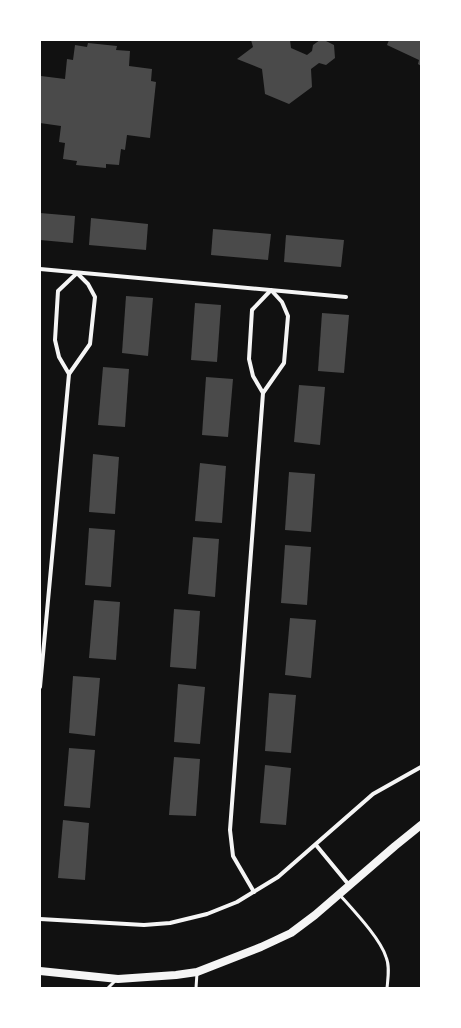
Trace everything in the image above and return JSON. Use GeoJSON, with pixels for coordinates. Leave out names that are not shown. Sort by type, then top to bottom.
{"type":"FeatureCollection","features":[{"type":"Feature","properties":{"kind":"main road"},"geometry":{"type":"LineString","coordinates":[[40,971],[118,979],[176,975],[198,972],[261,948],[291,933],[315,915],[421,825]]}},
{"type":"Feature","properties":{"kind":"street"},"geometry":{"type":"LineString","coordinates":[[40,269],[346,297]]}},
{"type":"Feature","properties":{"kind":"street"},"geometry":{"type":"LineString","coordinates":[[40,687],[69,374],[90,344],[95,297],[88,284],[78,273]]}},
{"type":"Feature","properties":{"kind":"street"},"geometry":{"type":"LineString","coordinates":[[69,374],[59,358],[55,340],[58,291],[78,273]]}},
{"type":"Feature","properties":{"kind":"street"},"geometry":{"type":"LineString","coordinates":[[254,892],[233,856],[230,830],[263,393],[284,363],[288,316],[282,302],[271,290]]}},
{"type":"Feature","properties":{"kind":"street"},"geometry":{"type":"LineString","coordinates":[[263,393],[253,376],[249,359],[252,310],[271,290]]}},
{"type":"Feature","properties":{"kind":"street"},"geometry":{"type":"LineString","coordinates":[[40,919],[144,925],[170,923],[207,914],[237,902],[278,877],[373,794],[421,767]]}},
{"type":"Feature","properties":{"kind":"street"},"geometry":{"type":"LineString","coordinates":[[316,845],[349,885]]}},
{"type":"Feature","properties":{"kind":"lane"},"geometry":{"type":"LineString","coordinates":[[339,894],[382,945],[387,958],[387,988]]}},
{"type":"Feature","properties":{"kind":"lane"},"geometry":{"type":"LineString","coordinates":[[196,988],[198,972]]}},
{"type":"Feature","properties":{"kind":"lane"},"geometry":{"type":"LineString","coordinates":[[108,988],[118,979]]}},
{"type":"Feature","properties":{"kind":"building"},"geometry":{"type":"Polygon","coordinates":[[[251,40],[290,40],[291,48],[307,55],[312,51],[313,45],[320,40],[324,40],[334,45],[335,58],[326,65],[319,63],[311,69],[312,87],[289,104],[265,94],[262,69],[237,59],[253,47],[251,40]]]}},
{"type":"Feature","properties":{"kind":"building"},"geometry":{"type":"Polygon","coordinates":[[[389,40],[421,40],[421,66],[418,64],[419,60],[387,45],[389,40]]]}},
{"type":"Feature","properties":{"kind":"building"},"geometry":{"type":"Polygon","coordinates":[[[88,43],[117,46],[116,50],[130,51],[129,66],[152,69],[151,81],[156,82],[150,138],[127,135],[125,150],[121,149],[119,165],[106,164],[106,168],[76,165],[77,161],[63,159],[65,143],[59,142],[61,126],[40,123],[41,76],[65,79],[67,59],[73,60],[75,45],[87,47],[88,43]]]}},
{"type":"Feature","properties":{"kind":"building"},"geometry":{"type":"Polygon","coordinates":[[[40,213],[75,216],[73,243],[40,240],[40,213]]]}},
{"type":"Feature","properties":{"kind":"building"},"geometry":{"type":"Polygon","coordinates":[[[91,218],[148,224],[146,250],[89,245],[91,218]]]}},
{"type":"Feature","properties":{"kind":"building"},"geometry":{"type":"Polygon","coordinates":[[[213,229],[271,234],[268,260],[211,255],[213,229]]]}},
{"type":"Feature","properties":{"kind":"building"},"geometry":{"type":"Polygon","coordinates":[[[286,235],[344,240],[341,267],[284,262],[286,235]]]}},
{"type":"Feature","properties":{"kind":"building"},"geometry":{"type":"Polygon","coordinates":[[[126,296],[153,298],[148,356],[122,353],[126,296]]]}},
{"type":"Feature","properties":{"kind":"building"},"geometry":{"type":"Polygon","coordinates":[[[195,303],[221,305],[217,362],[191,360],[195,303]]]}},
{"type":"Feature","properties":{"kind":"building"},"geometry":{"type":"Polygon","coordinates":[[[322,313],[349,315],[344,373],[318,371],[322,313]]]}},
{"type":"Feature","properties":{"kind":"building"},"geometry":{"type":"Polygon","coordinates":[[[103,367],[129,369],[125,427],[98,425],[103,367]]]}},
{"type":"Feature","properties":{"kind":"building"},"geometry":{"type":"Polygon","coordinates":[[[206,377],[233,379],[228,437],[202,435],[206,377]]]}},
{"type":"Feature","properties":{"kind":"building"},"geometry":{"type":"Polygon","coordinates":[[[299,385],[325,387],[320,445],[294,442],[299,385]]]}},
{"type":"Feature","properties":{"kind":"building"},"geometry":{"type":"Polygon","coordinates":[[[93,454],[119,457],[115,514],[89,512],[93,454]]]}},
{"type":"Feature","properties":{"kind":"building"},"geometry":{"type":"Polygon","coordinates":[[[200,463],[226,466],[222,523],[195,521],[200,463]]]}},
{"type":"Feature","properties":{"kind":"building"},"geometry":{"type":"Polygon","coordinates":[[[289,472],[315,474],[311,532],[285,530],[289,472]]]}},
{"type":"Feature","properties":{"kind":"building"},"geometry":{"type":"Polygon","coordinates":[[[89,528],[115,530],[111,587],[85,585],[89,528]]]}},
{"type":"Feature","properties":{"kind":"building"},"geometry":{"type":"Polygon","coordinates":[[[193,537],[219,539],[215,597],[188,594],[193,537]]]}},
{"type":"Feature","properties":{"kind":"building"},"geometry":{"type":"Polygon","coordinates":[[[285,545],[311,547],[307,605],[281,603],[285,545]]]}},
{"type":"Feature","properties":{"kind":"building"},"geometry":{"type":"Polygon","coordinates":[[[94,600],[120,602],[116,660],[89,658],[94,600]]]}},
{"type":"Feature","properties":{"kind":"building"},"geometry":{"type":"Polygon","coordinates":[[[174,609],[200,611],[196,669],[170,667],[174,609]]]}},
{"type":"Feature","properties":{"kind":"building"},"geometry":{"type":"Polygon","coordinates":[[[290,618],[316,620],[311,678],[285,675],[290,618]]]}},
{"type":"Feature","properties":{"kind":"building"},"geometry":{"type":"Polygon","coordinates":[[[73,676],[100,678],[95,736],[69,733],[73,676]]]}},
{"type":"Feature","properties":{"kind":"building"},"geometry":{"type":"Polygon","coordinates":[[[178,684],[205,687],[200,744],[174,742],[178,684]]]}},
{"type":"Feature","properties":{"kind":"building"},"geometry":{"type":"Polygon","coordinates":[[[269,693],[296,695],[291,753],[265,751],[269,693]]]}},
{"type":"Feature","properties":{"kind":"building"},"geometry":{"type":"Polygon","coordinates":[[[69,748],[95,750],[90,808],[64,806],[69,748]]]}},
{"type":"Feature","properties":{"kind":"building"},"geometry":{"type":"Polygon","coordinates":[[[174,757],[200,759],[196,816],[169,815],[174,757]]]}},
{"type":"Feature","properties":{"kind":"building"},"geometry":{"type":"Polygon","coordinates":[[[265,765],[291,768],[286,825],[260,823],[265,765]]]}},
{"type":"Feature","properties":{"kind":"building"},"geometry":{"type":"Polygon","coordinates":[[[63,820],[89,823],[85,880],[58,878],[63,820]]]}}]}
